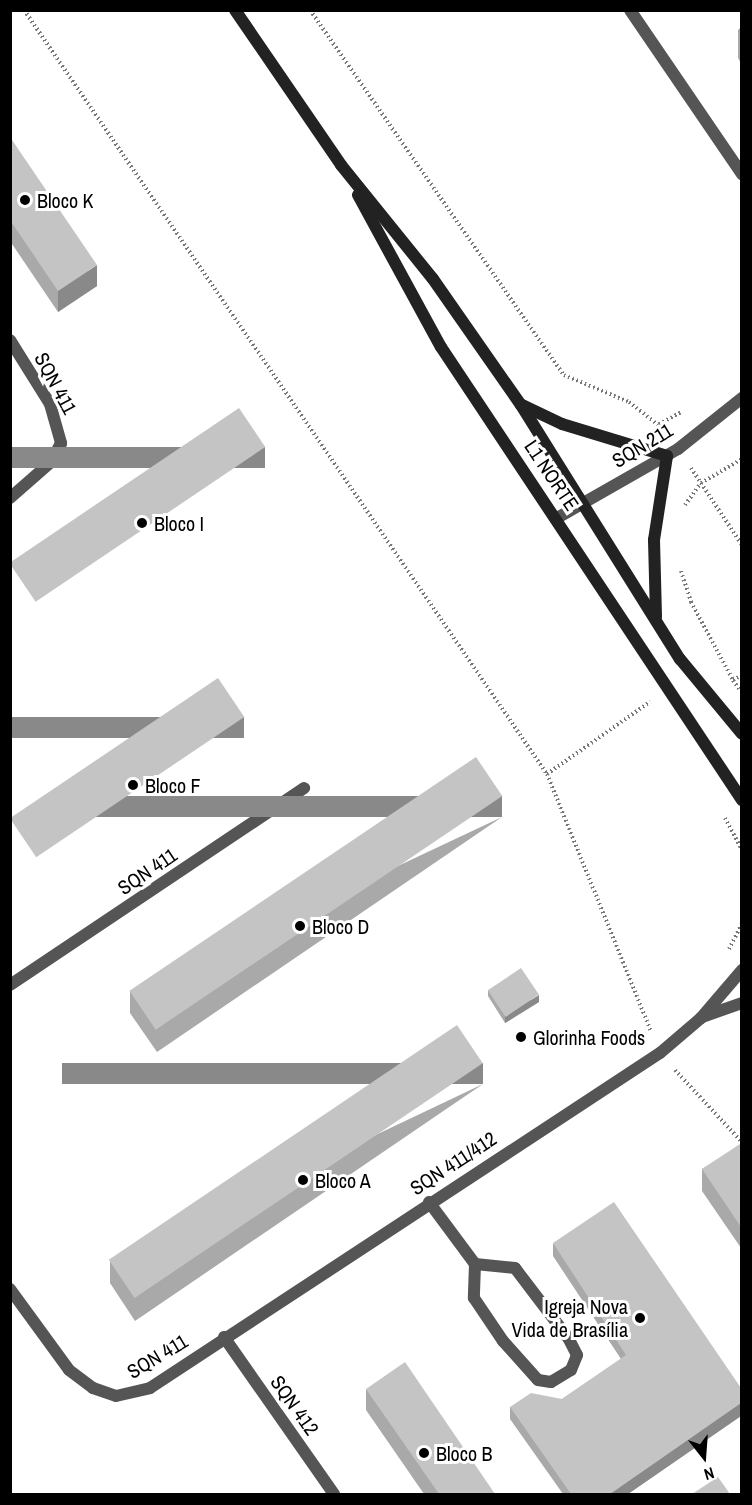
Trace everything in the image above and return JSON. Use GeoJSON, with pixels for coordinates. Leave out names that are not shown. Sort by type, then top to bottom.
{"type":"FeatureCollection","features":[{"type":"Feature","properties":{"kind":"street","name":"L1 NORTE"},"geometry":{"type":"LineString","coordinates":[[235,10],[341,165],[433,279],[521,405],[680,659],[741,734]]}},
{"type":"Feature","properties":{"kind":"street"},"geometry":{"type":"LineString","coordinates":[[630,10],[741,174]]}},
{"type":"Feature","properties":{"kind":"street"},"geometry":{"type":"LineString","coordinates":[[643,28],[645,10]]}},
{"type":"Feature","properties":{"kind":"street","name":"L1 NORTE"},"geometry":{"type":"LineString","coordinates":[[341,165],[441,347],[557,518],[741,800]]}},
{"type":"Feature","properties":{"kind":"street","name":"SQN 411"},"geometry":{"type":"LineString","coordinates":[[10,340],[50,404],[61,443],[51,462],[10,498]]}},
{"type":"Feature","properties":{"kind":"street","name":"SQN 211"},"geometry":{"type":"LineString","coordinates":[[557,518],[667,456],[741,398]]}},
{"type":"Feature","properties":{"kind":"street"},"geometry":{"type":"LineString","coordinates":[[521,405],[562,424],[667,456],[654,540],[656,620]]}},
{"type":"Feature","properties":{"kind":"street","name":"SQN 411"},"geometry":{"type":"LineString","coordinates":[[10,985],[304,788]]}},
{"type":"Feature","properties":{"kind":"street","name":"SQN 411/412"},"geometry":{"type":"LineString","coordinates":[[224,1337],[660,1053],[701,1018],[741,970]]}},
{"type":"Feature","properties":{"kind":"street","name":"SQN 411/412"},"geometry":{"type":"LineString","coordinates":[[701,1018],[741,1003]]}},
{"type":"Feature","properties":{"kind":"street"},"geometry":{"type":"LineString","coordinates":[[429,1202],[475,1264],[474,1298],[503,1341],[538,1380],[551,1382],[571,1371],[576,1355],[569,1340],[515,1268],[475,1264]]}},
{"type":"Feature","properties":{"kind":"street","name":"SQN 411"},"geometry":{"type":"LineString","coordinates":[[10,1289],[69,1370],[93,1388],[116,1396],[150,1388],[224,1337]]}},
{"type":"Feature","properties":{"kind":"street","name":"SQN 412"},"geometry":{"type":"LineString","coordinates":[[224,1337],[334,1494]]}},
{"type":"Feature","properties":{"kind":"path"},"geometry":{"type":"LineString","coordinates":[[24,10],[547,774],[660,1053],[741,1142]]}},
{"type":"Feature","properties":{"kind":"path"},"geometry":{"type":"LineString","coordinates":[[310,10],[564,375],[597,388]]}},
{"type":"Feature","properties":{"kind":"path"},"geometry":{"type":"LineString","coordinates":[[681,509],[701,483],[741,459]]}},
{"type":"Feature","properties":{"kind":"path"},"geometry":{"type":"LineString","coordinates":[[680,568],[691,602],[741,692]]}},
{"type":"Feature","properties":{"kind":"path"},"geometry":{"type":"LineString","coordinates":[[733,680],[741,675]]}},
{"type":"Feature","properties":{"kind":"path"},"geometry":{"type":"LineString","coordinates":[[547,774],[651,701]]}},
{"type":"Feature","properties":{"kind":"building","name":"Bloco K"},"geometry":{"type":"Polygon","coordinates":[[[10,137],[97,265],[58,291],[10,220],[10,137]]]}},
{"type":"Feature","properties":{"kind":"building"},"geometry":{"type":"Polygon","coordinates":[[[239,408],[265,447],[36,602],[10,562],[239,408]]]}},
{"type":"Feature","properties":{"kind":"building"},"geometry":{"type":"Polygon","coordinates":[[[218,678],[244,717],[36,857],[10,818],[218,678]]]}},
{"type":"Feature","properties":{"kind":"building"},"geometry":{"type":"Polygon","coordinates":[[[476,757],[502,796],[156,1030],[129,991],[476,757]]]}},
{"type":"Feature","properties":{"kind":"building"},"geometry":{"type":"Polygon","coordinates":[[[521,968],[539,995],[506,1017],[488,990],[521,968]]]}},
{"type":"Feature","properties":{"kind":"building"},"geometry":{"type":"Polygon","coordinates":[[[457,1025],[483,1063],[135,1298],[109,1260],[457,1025]]]}},
{"type":"Feature","properties":{"kind":"building"},"geometry":{"type":"Polygon","coordinates":[[[741,1145],[741,1227],[702,1169],[741,1145]]]}},
{"type":"Feature","properties":{"kind":"building","name":"Igreja Nova Vida de Brasília"},"geometry":{"type":"Polygon","coordinates":[[[614,1202],[741,1388],[741,1403],[610,1494],[571,1494],[510,1407],[531,1393],[562,1399],[626,1355],[553,1243],[614,1202]]]}},
{"type":"Feature","properties":{"kind":"building","name":"Bloco B"},"geometry":{"type":"Polygon","coordinates":[[[405,1362],[495,1494],[439,1494],[366,1389],[405,1362]]]}},
{"type":"Feature","properties":{"kind":"building"},"geometry":{"type":"Polygon","coordinates":[[[718,1477],[730,1494],[692,1494],[718,1477]]]}},
{"type":"Feature","properties":{"kind":"place","name":"Bloco K"},"geometry":{"type":"Point","coordinates":[25,200]}},
{"type":"Feature","properties":{"kind":"place","name":"Bloco I"},"geometry":{"type":"Point","coordinates":[142,523]}},
{"type":"Feature","properties":{"kind":"place","name":"Bloco F"},"geometry":{"type":"Point","coordinates":[133,785]}},
{"type":"Feature","properties":{"kind":"place","name":"Bloco D"},"geometry":{"type":"Point","coordinates":[300,926]}},
{"type":"Feature","properties":{"kind":"place","name":"Glorinha Foods"},"geometry":{"type":"Point","coordinates":[521,1037]}},
{"type":"Feature","properties":{"kind":"place","name":"Bloco A"},"geometry":{"type":"Point","coordinates":[303,1180]}},
{"type":"Feature","properties":{"kind":"place","name":"Igreja Nova Vida de Brasília"},"geometry":{"type":"Point","coordinates":[640,1318]}},
{"type":"Feature","properties":{"kind":"place","name":"Bloco B"},"geometry":{"type":"Point","coordinates":[424,1453]}}]}
